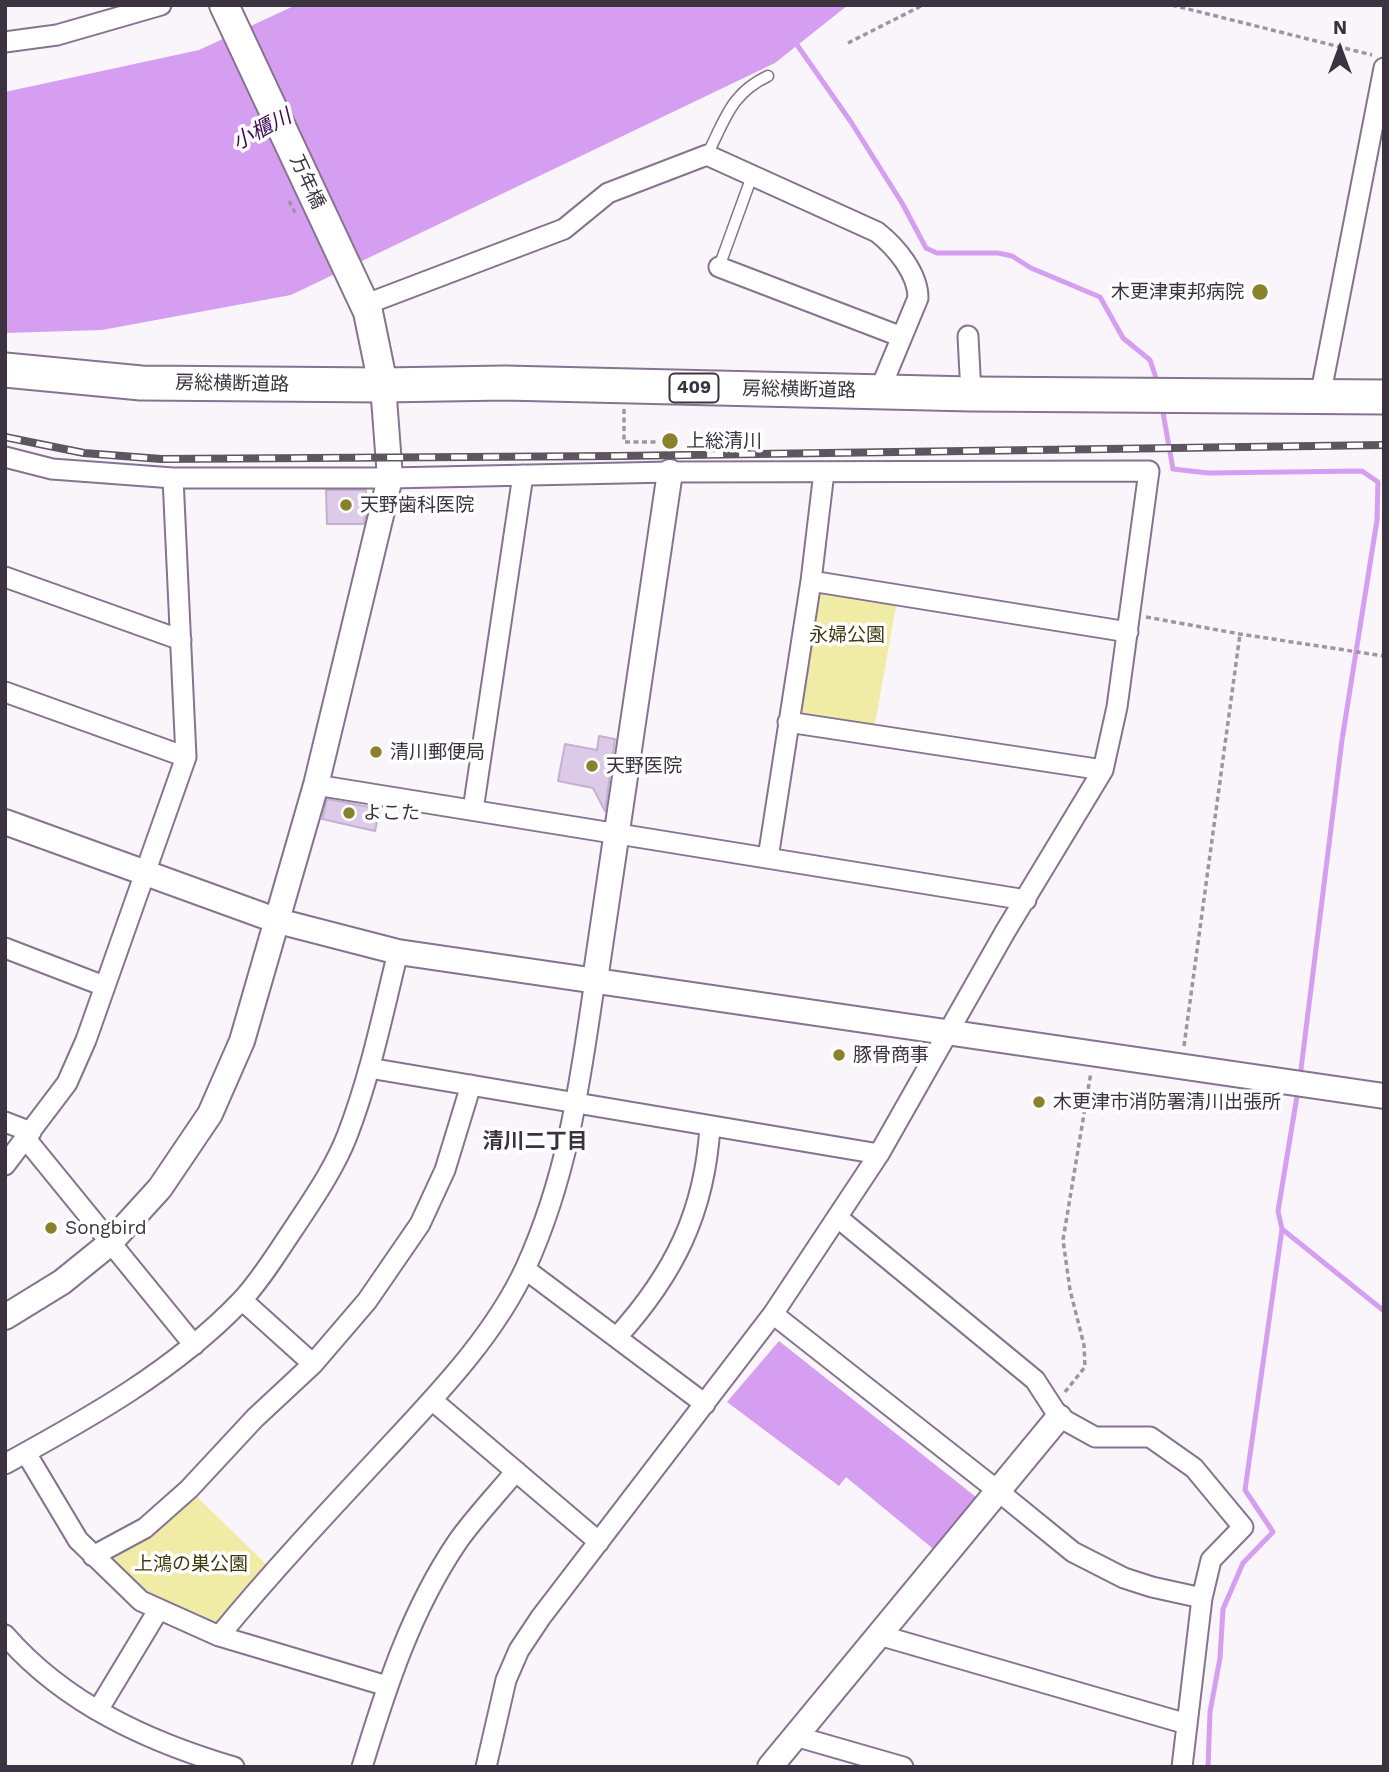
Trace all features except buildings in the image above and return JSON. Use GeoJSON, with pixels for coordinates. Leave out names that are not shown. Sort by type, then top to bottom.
{"type":"FeatureCollection","features":[{"type":"Feature","properties":{"kind":"highway","name":"房総横断道路"},"geometry":{"type":"LineString","coordinates":[[5,370],[141,383],[383,386],[505,383],[971,394],[1384,397]]}},
{"type":"Feature","properties":{"kind":"main road","name":"万年橋"},"geometry":{"type":"LineString","coordinates":[[224,5],[359,294],[383,386]]}},
{"type":"Feature","properties":{"kind":"street"},"geometry":{"type":"LineString","coordinates":[[5,42],[57,35],[95,15],[161,5]]}},
{"type":"Feature","properties":{"kind":"street"},"geometry":{"type":"LineString","coordinates":[[1320,397],[1384,68]]}},
{"type":"Feature","properties":{"kind":"street"},"geometry":{"type":"LineString","coordinates":[[359,294],[564,229],[608,193],[707,155],[877,232],[893,244],[918,286],[918,298],[879,392]]}},
{"type":"Feature","properties":{"kind":"street"},"geometry":{"type":"LineString","coordinates":[[719,267],[902,337]]}},
{"type":"Feature","properties":{"kind":"street"},"geometry":{"type":"LineString","coordinates":[[968,336],[971,394]]}},
{"type":"Feature","properties":{"kind":"street"},"geometry":{"type":"LineString","coordinates":[[5,1317],[62,1282],[109,1244],[160,1188],[211,1114],[242,1041],[316,785],[390,478],[383,386]]}},
{"type":"Feature","properties":{"kind":"street"},"geometry":{"type":"LineString","coordinates":[[5,457],[52,469],[173,478],[390,478],[670,472],[1149,471],[1117,707],[1103,770],[879,1154],[773,1314],[541,1617],[519,1650],[506,1681],[486,1767]]}},
{"type":"Feature","properties":{"kind":"street"},"geometry":{"type":"LineString","coordinates":[[219,1636],[273,1571],[432,1400],[502,1310],[525,1269],[557,1186],[577,1103],[670,472]]}},
{"type":"Feature","properties":{"kind":"street"},"geometry":{"type":"LineString","coordinates":[[768,858],[811,581],[824,472]]}},
{"type":"Feature","properties":{"kind":"street"},"geometry":{"type":"LineString","coordinates":[[473,810],[523,475]]}},
{"type":"Feature","properties":{"kind":"street"},"geometry":{"type":"LineString","coordinates":[[5,1166],[66,1083],[86,1040],[186,757],[173,478]]}},
{"type":"Feature","properties":{"kind":"street"},"geometry":{"type":"LineString","coordinates":[[5,577],[181,640]]}},
{"type":"Feature","properties":{"kind":"street"},"geometry":{"type":"LineString","coordinates":[[811,581],[1129,623]]}},
{"type":"Feature","properties":{"kind":"street"},"geometry":{"type":"LineString","coordinates":[[5,692],[186,757]]}},
{"type":"Feature","properties":{"kind":"street"},"geometry":{"type":"LineString","coordinates":[[788,722],[1103,770]]}},
{"type":"Feature","properties":{"kind":"street"},"geometry":{"type":"LineString","coordinates":[[316,785],[1026,900]]}},
{"type":"Feature","properties":{"kind":"street"},"geometry":{"type":"LineString","coordinates":[[5,822],[278,921],[398,952],[1384,1096]]}},
{"type":"Feature","properties":{"kind":"street"},"geometry":{"type":"LineString","coordinates":[[5,948],[104,986]]}},
{"type":"Feature","properties":{"kind":"street"},"geometry":{"type":"LineString","coordinates":[[5,1464],[94,1414],[194,1345],[242,1300],[273,1260],[317,1194],[346,1137],[369,1068],[398,952]]}},
{"type":"Feature","properties":{"kind":"street"},"geometry":{"type":"LineString","coordinates":[[369,1068],[879,1154]]}},
{"type":"Feature","properties":{"kind":"street"},"geometry":{"type":"LineString","coordinates":[[93,1556],[145,1528],[189,1489],[256,1418],[313,1364],[367,1301],[420,1224],[445,1170],[471,1085]]}},
{"type":"Feature","properties":{"kind":"street"},"geometry":{"type":"LineString","coordinates":[[5,1122],[28,1136],[109,1244],[194,1345]]}},
{"type":"Feature","properties":{"kind":"street"},"geometry":{"type":"LineString","coordinates":[[617,1337],[645,1306],[670,1268],[689,1226],[702,1192],[710,1126]]}},
{"type":"Feature","properties":{"kind":"street"},"geometry":{"type":"LineString","coordinates":[[837,1217],[1035,1380],[1056,1412],[1095,1437],[1150,1437],[1194,1468],[1243,1527],[1210,1560],[1202,1598],[1182,1767]]}},
{"type":"Feature","properties":{"kind":"street"},"geometry":{"type":"LineString","coordinates":[[525,1269],[705,1404]]}},
{"type":"Feature","properties":{"kind":"street"},"geometry":{"type":"LineString","coordinates":[[242,1300],[313,1364]]}},
{"type":"Feature","properties":{"kind":"street"},"geometry":{"type":"LineString","coordinates":[[773,1314],[1073,1552],[1098,1566],[1152,1587],[1202,1598]]}},
{"type":"Feature","properties":{"kind":"street"},"geometry":{"type":"LineString","coordinates":[[432,1400],[599,1542]]}},
{"type":"Feature","properties":{"kind":"street"},"geometry":{"type":"LineString","coordinates":[[770,1767],[998,1491],[1056,1412]]}},
{"type":"Feature","properties":{"kind":"street"},"geometry":{"type":"LineString","coordinates":[[26,1453],[78,1540],[141,1601],[219,1636],[387,1686]]}},
{"type":"Feature","properties":{"kind":"street"},"geometry":{"type":"LineString","coordinates":[[362,1767],[387,1686],[409,1629],[459,1541],[516,1471]]}},
{"type":"Feature","properties":{"kind":"street"},"geometry":{"type":"LineString","coordinates":[[98,1710],[159,1609]]}},
{"type":"Feature","properties":{"kind":"street"},"geometry":{"type":"LineString","coordinates":[[5,1635],[46,1674],[98,1710],[147,1737],[234,1767]]}},
{"type":"Feature","properties":{"kind":"street"},"geometry":{"type":"LineString","coordinates":[[879,1635],[1187,1724]]}},
{"type":"Feature","properties":{"kind":"street"},"geometry":{"type":"LineString","coordinates":[[796,1736],[903,1767]]}},
{"type":"Feature","properties":{"kind":"lane"},"geometry":{"type":"LineString","coordinates":[[707,155],[736,97],[753,83],[768,76]]}},
{"type":"Feature","properties":{"kind":"lane"},"geometry":{"type":"LineString","coordinates":[[719,267],[752,176]]}},
{"type":"Feature","properties":{"kind":"path"},"geometry":{"type":"LineString","coordinates":[[848,43],[923,5]]}},
{"type":"Feature","properties":{"kind":"path"},"geometry":{"type":"LineString","coordinates":[[1172,5],[1384,58]]}},
{"type":"Feature","properties":{"kind":"path"},"geometry":{"type":"LineString","coordinates":[[625,386],[624,442],[659,442]]}},
{"type":"Feature","properties":{"kind":"path"},"geometry":{"type":"LineString","coordinates":[[1129,623],[1240,634],[1384,656]]}},
{"type":"Feature","properties":{"kind":"path"},"geometry":{"type":"LineString","coordinates":[[1182,1066],[1240,634]]}},
{"type":"Feature","properties":{"kind":"path"},"geometry":{"type":"LineString","coordinates":[[1056,1412],[1085,1367],[1084,1345],[1070,1290],[1063,1240],[1094,1052]]}},
{"type":"Feature","properties":{"kind":"green space","name":"永婦公園"},"geometry":{"type":"Polygon","coordinates":[[[811,581],[898,595],[873,735],[788,722],[811,581]]]}},
{"type":"Feature","properties":{"kind":"green space","name":"上鴻の巣公園"},"geometry":{"type":"Polygon","coordinates":[[[189,1489],[273,1571],[219,1636],[167,1613],[93,1556],[189,1489]]]}},
{"type":"Feature","properties":{"kind":"water","name":"小櫃川"},"geometry":{"type":"Polygon","coordinates":[[[296,5],[848,5],[775,63],[291,295],[102,330],[5,333],[5,92],[199,50],[296,5]]]}},
{"type":"Feature","properties":{"kind":"water"},"geometry":{"type":"Polygon","coordinates":[[[779,1341],[976,1497],[937,1552],[846,1477],[839,1486],[727,1402],[779,1341]]]}},
{"type":"Feature","properties":{"kind":"waterway"},"geometry":{"type":"LineString","coordinates":[[795,42],[851,122],[902,203],[926,248],[937,253],[998,253],[1012,256],[1031,268],[1100,297],[1123,338],[1150,360],[1158,384]]}},
{"type":"Feature","properties":{"kind":"waterway"},"geometry":{"type":"LineString","coordinates":[[1162,407],[1173,469],[1208,473],[1362,471],[1378,482],[1377,520],[1342,740],[1300,1077]]}},
{"type":"Feature","properties":{"kind":"waterway"},"geometry":{"type":"LineString","coordinates":[[1208,1767],[1210,1712],[1220,1658],[1223,1609],[1243,1563],[1273,1532],[1245,1490],[1282,1229],[1278,1211],[1298,1090]]}},
{"type":"Feature","properties":{"kind":"waterway"},"geometry":{"type":"LineString","coordinates":[[1282,1229],[1384,1311]]}},
{"type":"Feature","properties":{"kind":"railway"},"geometry":{"type":"LineString","coordinates":[[5,437],[84,453],[161,459],[617,456],[1384,445]]}},
{"type":"Feature","properties":{"kind":"place","name":"木更津東邦病院"},"geometry":{"type":"Point","coordinates":[1260,292]}},
{"type":"Feature","properties":{"kind":"place","name":"上総清川"},"geometry":{"type":"Point","coordinates":[670,441]}},
{"type":"Feature","properties":{"kind":"place","name":"天野歯科医院"},"geometry":{"type":"Point","coordinates":[346,505]}},
{"type":"Feature","properties":{"kind":"place","name":"清川郵便局"},"geometry":{"type":"Point","coordinates":[376,752]}},
{"type":"Feature","properties":{"kind":"place","name":"天野医院"},"geometry":{"type":"Point","coordinates":[592,766]}},
{"type":"Feature","properties":{"kind":"place","name":"よこた"},"geometry":{"type":"Point","coordinates":[349,813]}},
{"type":"Feature","properties":{"kind":"place","name":"豚骨商事"},"geometry":{"type":"Point","coordinates":[839,1055]}},
{"type":"Feature","properties":{"kind":"place","name":"木更津市消防署清川出張所"},"geometry":{"type":"Point","coordinates":[1039,1102]}},
{"type":"Feature","properties":{"kind":"place","name":"Songbird"},"geometry":{"type":"Point","coordinates":[51,1228]}},
{"type":"Feature","properties":{"kind":"district","name":"清川二丁目"},"geometry":{"type":"Point","coordinates":[535,1142]}}]}
